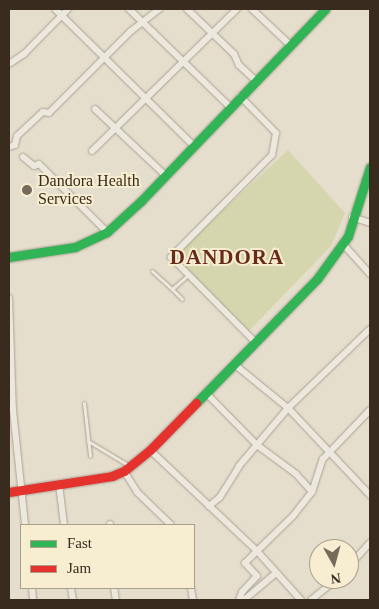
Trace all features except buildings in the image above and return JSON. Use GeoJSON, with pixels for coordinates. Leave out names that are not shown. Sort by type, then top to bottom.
{"type":"FeatureCollection","features":[{"type":"Feature","properties":{"kind":"street"},"geometry":{"type":"LineString","coordinates":[[56,9],[145,99],[194,145]]}},
{"type":"Feature","properties":{"kind":"street"},"geometry":{"type":"LineString","coordinates":[[9,64],[24,54],[68,9]]}},
{"type":"Feature","properties":{"kind":"street"},"geometry":{"type":"LineString","coordinates":[[129,9],[230,107]]}},
{"type":"Feature","properties":{"kind":"street"},"geometry":{"type":"LineString","coordinates":[[9,147],[15,145],[17,136],[43,112],[49,113],[104,58],[159,9]]}},
{"type":"Feature","properties":{"kind":"street"},"geometry":{"type":"LineString","coordinates":[[188,9],[214,34],[255,80]]}},
{"type":"Feature","properties":{"kind":"street"},"geometry":{"type":"LineString","coordinates":[[92,151],[214,34],[237,9]]}},
{"type":"Feature","properties":{"kind":"street"},"geometry":{"type":"LineString","coordinates":[[252,9],[289,44]]}},
{"type":"Feature","properties":{"kind":"street"},"geometry":{"type":"LineString","coordinates":[[9,257],[75,247],[107,232],[165,175],[289,44],[325,9]]}},
{"type":"Feature","properties":{"kind":"street"},"geometry":{"type":"LineString","coordinates":[[240,96],[276,133],[272,155],[171,256],[188,276],[256,343]]}},
{"type":"Feature","properties":{"kind":"street"},"geometry":{"type":"LineString","coordinates":[[95,109],[165,175]]}},
{"type":"Feature","properties":{"kind":"street"},"geometry":{"type":"LineString","coordinates":[[23,157],[34,166],[39,164],[107,232]]}},
{"type":"Feature","properties":{"kind":"street"},"geometry":{"type":"LineString","coordinates":[[9,492],[59,484],[76,484],[126,468],[150,450],[207,394],[317,279],[343,244],[369,172]]}},
{"type":"Feature","properties":{"kind":"street"},"geometry":{"type":"LineString","coordinates":[[352,217],[370,223]]}},
{"type":"Feature","properties":{"kind":"street"},"geometry":{"type":"LineString","coordinates":[[343,244],[370,274]]}},
{"type":"Feature","properties":{"kind":"street"},"geometry":{"type":"LineString","coordinates":[[9,298],[13,410],[25,524]]}},
{"type":"Feature","properties":{"kind":"street"},"geometry":{"type":"LineString","coordinates":[[209,506],[220,497],[257,445],[288,408],[370,329]]}},
{"type":"Feature","properties":{"kind":"street"},"geometry":{"type":"LineString","coordinates":[[234,364],[288,408],[370,495]]}},
{"type":"Feature","properties":{"kind":"street"},"geometry":{"type":"LineString","coordinates":[[207,394],[257,445],[296,474],[312,492]]}},
{"type":"Feature","properties":{"kind":"street"},"geometry":{"type":"LineString","coordinates":[[239,600],[242,592],[257,576],[245,563],[293,516],[312,492],[323,459],[370,410]]}},
{"type":"Feature","properties":{"kind":"street"},"geometry":{"type":"LineString","coordinates":[[150,450],[257,551],[301,600]]}},
{"type":"Feature","properties":{"kind":"street"},"geometry":{"type":"LineString","coordinates":[[126,468],[137,492],[170,524]]}},
{"type":"Feature","properties":{"kind":"street"},"geometry":{"type":"LineString","coordinates":[[59,484],[64,524]]}},
{"type":"Feature","properties":{"kind":"street"},"geometry":{"type":"LineString","coordinates":[[359,555],[370,543]]}},
{"type":"Feature","properties":{"kind":"street"},"geometry":{"type":"LineString","coordinates":[[244,600],[276,572]]}},
{"type":"Feature","properties":{"kind":"street"},"geometry":{"type":"LineString","coordinates":[[312,600],[325,589]]}},
{"type":"Feature","properties":{"kind":"lane"},"geometry":{"type":"LineString","coordinates":[[152,271],[182,299]]}},
{"type":"Feature","properties":{"kind":"lane"},"geometry":{"type":"LineString","coordinates":[[172,289],[188,276]]}},
{"type":"Feature","properties":{"kind":"lane"},"geometry":{"type":"LineString","coordinates":[[84,403],[90,456]]}},
{"type":"Feature","properties":{"kind":"lane"},"geometry":{"type":"LineString","coordinates":[[88,441],[126,468]]}},
{"type":"Feature","properties":{"kind":"green space"},"geometry":{"type":"Polygon","coordinates":[[[288,150],[345,213],[331,246],[249,331],[174,256],[288,150]]]}},
{"type":"Feature","properties":{"kind":"traffic: fast"},"geometry":{"type":"LineString","coordinates":[[9,257],[75,247],[107,232],[141,201],[325,9]]}},
{"type":"Feature","properties":{"kind":"traffic: fast"},"geometry":{"type":"LineString","coordinates":[[196,403],[317,279],[348,236],[370,167]]}},
{"type":"Feature","properties":{"kind":"traffic: jam"},"geometry":{"type":"LineString","coordinates":[[9,492],[112,476],[124,471],[150,450],[196,403]]}},
{"type":"Feature","properties":{"kind":"place","name":"Dandora Health Services"},"geometry":{"type":"Point","coordinates":[27,190]}},
{"type":"Feature","properties":{"kind":"district","name":"DANDORA"},"geometry":{"type":"Point","coordinates":[227,257]}}]}
